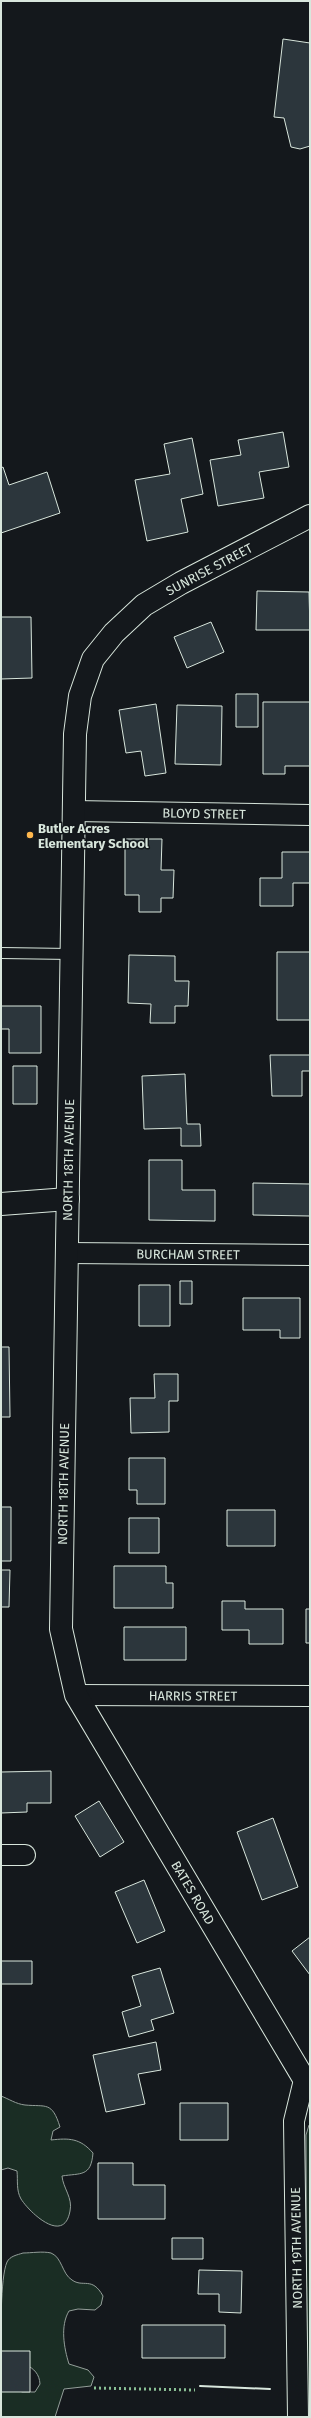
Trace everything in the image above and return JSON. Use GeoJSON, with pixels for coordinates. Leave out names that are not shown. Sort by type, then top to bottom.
{"type":"FeatureCollection","features":[{"type":"Feature","properties":{"kind":"street","name":"SUNRISE STREET"},"geometry":{"type":"LineString","coordinates":[[114,632],[144,605],[181,583],[310,516]]}},
{"type":"Feature","properties":{"kind":"street","name":"NORTH 18TH AVENUE"},"geometry":{"type":"LineString","coordinates":[[76,1695],[61,1629],[75,734],[80,696],[93,659],[114,632]]}},
{"type":"Feature","properties":{"kind":"street","name":"BLOYD STREET"},"geometry":{"type":"LineString","coordinates":[[74,812],[310,815]]}},
{"type":"Feature","properties":{"kind":"street"},"geometry":{"type":"LineString","coordinates":[[1,1204],[68,1199]]}},
{"type":"Feature","properties":{"kind":"street","name":"BURCHAM STREET"},"geometry":{"type":"LineString","coordinates":[[66,1253],[310,1256]]}},
{"type":"Feature","properties":{"kind":"street","name":"HARRIS STREET"},"geometry":{"type":"LineString","coordinates":[[76,1695],[310,1696]]}},
{"type":"Feature","properties":{"kind":"street","name":"BATES ROAD"},"geometry":{"type":"LineString","coordinates":[[76,1695],[307,2085]]}},
{"type":"Feature","properties":{"kind":"street"},"geometry":{"type":"LineString","coordinates":[[1,1855],[25,1855]]}},
{"type":"Feature","properties":{"kind":"street","name":"NORTH 19TH AVENUE"},"geometry":{"type":"LineString","coordinates":[[298,2417],[294,2121],[307,2085]]}},
{"type":"Feature","properties":{"kind":"lane"},"geometry":{"type":"LineString","coordinates":[[1,953],[71,954]]}},
{"type":"Feature","properties":{"kind":"green space"},"geometry":{"type":"Polygon","coordinates":[[[1,2096],[16,2103],[43,2106],[51,2109],[60,2127],[53,2131],[51,2140],[74,2140],[83,2144],[93,2153],[92,2161],[87,2170],[80,2174],[62,2176],[71,2206],[67,2221],[61,2225],[54,2226],[47,2223],[25,2205],[18,2192],[17,2171],[8,2168],[1,2170],[1,2096]]]}},
{"type":"Feature","properties":{"kind":"green space"},"geometry":{"type":"Polygon","coordinates":[[[309,2125],[310,2417],[307,2417],[306,2135],[309,2125]]]}},
{"type":"Feature","properties":{"kind":"green space"},"geometry":{"type":"Polygon","coordinates":[[[48,2252],[55,2255],[66,2274],[72,2280],[95,2286],[103,2296],[101,2305],[95,2310],[78,2309],[69,2311],[66,2317],[64,2323],[64,2337],[69,2364],[88,2370],[94,2377],[91,2386],[64,2389],[55,2417],[1,2417],[1,2379],[22,2392],[35,2392],[40,2384],[39,2377],[31,2368],[20,2362],[1,2357],[1,2308],[5,2270],[7,2262],[10,2258],[23,2253],[48,2252]]]}},
{"type":"Feature","properties":{"kind":"building"},"geometry":{"type":"Polygon","coordinates":[[[283,39],[310,43],[310,146],[300,149],[291,147],[284,118],[274,117],[283,39]]]}},
{"type":"Feature","properties":{"kind":"building"},"geometry":{"type":"Polygon","coordinates":[[[283,432],[289,467],[259,472],[264,498],[218,506],[210,460],[241,455],[238,440],[283,432]]]}},
{"type":"Feature","properties":{"kind":"building"},"geometry":{"type":"Polygon","coordinates":[[[192,438],[203,494],[181,499],[188,532],[147,541],[135,480],[170,474],[164,444],[192,438]]]}},
{"type":"Feature","properties":{"kind":"building"},"geometry":{"type":"Polygon","coordinates":[[[3,467],[9,485],[47,472],[60,513],[1,533],[1,468],[3,467]]]}},
{"type":"Feature","properties":{"kind":"building"},"geometry":{"type":"Polygon","coordinates":[[[257,591],[309,592],[310,630],[256,630],[257,591]]]}},
{"type":"Feature","properties":{"kind":"building"},"geometry":{"type":"Polygon","coordinates":[[[1,617],[31,617],[32,678],[1,679],[1,617]]]}},
{"type":"Feature","properties":{"kind":"building"},"geometry":{"type":"Polygon","coordinates":[[[211,622],[224,652],[187,668],[174,637],[211,622]]]}},
{"type":"Feature","properties":{"kind":"building"},"geometry":{"type":"Polygon","coordinates":[[[236,694],[258,694],[258,727],[236,727],[236,694]]]}},
{"type":"Feature","properties":{"kind":"building"},"geometry":{"type":"Polygon","coordinates":[[[263,702],[310,702],[310,766],[285,766],[285,774],[263,774],[263,702]]]}},
{"type":"Feature","properties":{"kind":"building"},"geometry":{"type":"Polygon","coordinates":[[[156,704],[166,773],[145,776],[141,751],[126,753],[119,710],[156,704]]]}},
{"type":"Feature","properties":{"kind":"building"},"geometry":{"type":"Polygon","coordinates":[[[177,705],[222,706],[221,765],[175,764],[177,705]]]}},
{"type":"Feature","properties":{"kind":"building"},"geometry":{"type":"Polygon","coordinates":[[[125,839],[162,839],[161,870],[174,870],[173,898],[161,898],[161,912],[139,912],[139,895],[125,895],[125,839]]]}},
{"type":"Feature","properties":{"kind":"building"},"geometry":{"type":"Polygon","coordinates":[[[282,852],[310,852],[310,883],[293,883],[293,906],[260,906],[260,878],[282,878],[282,852]]]}},
{"type":"Feature","properties":{"kind":"building"},"geometry":{"type":"Polygon","coordinates":[[[277,952],[310,952],[310,1020],[277,1020],[277,952]]]}},
{"type":"Feature","properties":{"kind":"building"},"geometry":{"type":"Polygon","coordinates":[[[129,955],[175,956],[175,981],[189,981],[188,1006],[175,1006],[175,1023],[150,1023],[151,1004],[128,1003],[129,955]]]}},
{"type":"Feature","properties":{"kind":"building"},"geometry":{"type":"Polygon","coordinates":[[[1,1006],[41,1006],[41,1053],[9,1053],[9,1029],[1,1029],[1,1006]]]}},
{"type":"Feature","properties":{"kind":"building"},"geometry":{"type":"Polygon","coordinates":[[[270,1055],[310,1055],[310,1071],[302,1071],[302,1096],[272,1096],[270,1055]]]}},
{"type":"Feature","properties":{"kind":"building"},"geometry":{"type":"Polygon","coordinates":[[[13,1066],[37,1066],[37,1104],[13,1104],[13,1066]]]}},
{"type":"Feature","properties":{"kind":"building"},"geometry":{"type":"Polygon","coordinates":[[[185,1074],[187,1124],[200,1124],[201,1146],[181,1146],[181,1128],[144,1129],[142,1076],[185,1074]]]}},
{"type":"Feature","properties":{"kind":"building"},"geometry":{"type":"Polygon","coordinates":[[[149,1160],[182,1160],[182,1190],[215,1190],[215,1221],[149,1220],[149,1160]]]}},
{"type":"Feature","properties":{"kind":"building"},"geometry":{"type":"Polygon","coordinates":[[[253,1183],[310,1184],[310,1216],[253,1215],[253,1183]]]}},
{"type":"Feature","properties":{"kind":"building"},"geometry":{"type":"Polygon","coordinates":[[[180,1281],[192,1281],[192,1304],[180,1304],[180,1281]]]}},
{"type":"Feature","properties":{"kind":"building"},"geometry":{"type":"Polygon","coordinates":[[[139,1285],[170,1285],[170,1326],[139,1326],[139,1285]]]}},
{"type":"Feature","properties":{"kind":"building"},"geometry":{"type":"Polygon","coordinates":[[[243,1298],[300,1298],[300,1338],[280,1338],[280,1330],[243,1330],[243,1298]]]}},
{"type":"Feature","properties":{"kind":"building"},"geometry":{"type":"Polygon","coordinates":[[[1,1347],[9,1347],[10,1417],[1,1417],[1,1347]]]}},
{"type":"Feature","properties":{"kind":"building"},"geometry":{"type":"Polygon","coordinates":[[[154,1374],[178,1374],[178,1401],[169,1401],[169,1432],[131,1433],[130,1398],[155,1398],[154,1374]]]}},
{"type":"Feature","properties":{"kind":"building"},"geometry":{"type":"Polygon","coordinates":[[[129,1458],[165,1458],[165,1504],[137,1504],[137,1490],[129,1490],[129,1458]]]}},
{"type":"Feature","properties":{"kind":"building"},"geometry":{"type":"Polygon","coordinates":[[[1,1507],[11,1507],[11,1561],[1,1561],[1,1507]]]}},
{"type":"Feature","properties":{"kind":"building"},"geometry":{"type":"Polygon","coordinates":[[[227,1510],[275,1510],[275,1546],[227,1546],[227,1510]]]}},
{"type":"Feature","properties":{"kind":"building"},"geometry":{"type":"Polygon","coordinates":[[[129,1518],[159,1518],[159,1553],[129,1553],[129,1518]]]}},
{"type":"Feature","properties":{"kind":"building"},"geometry":{"type":"Polygon","coordinates":[[[114,1566],[166,1566],[166,1583],[173,1583],[173,1608],[114,1608],[114,1566]]]}},
{"type":"Feature","properties":{"kind":"building"},"geometry":{"type":"Polygon","coordinates":[[[1,1570],[10,1570],[9,1607],[1,1607],[1,1570]]]}},
{"type":"Feature","properties":{"kind":"building"},"geometry":{"type":"Polygon","coordinates":[[[222,1601],[245,1601],[245,1609],[283,1609],[283,1644],[249,1644],[249,1630],[222,1630],[222,1601]]]}},
{"type":"Feature","properties":{"kind":"building"},"geometry":{"type":"Polygon","coordinates":[[[306,1609],[310,1609],[310,1643],[306,1643],[306,1609]]]}},
{"type":"Feature","properties":{"kind":"building"},"geometry":{"type":"Polygon","coordinates":[[[124,1627],[186,1627],[186,1660],[124,1660],[124,1627]]]}},
{"type":"Feature","properties":{"kind":"building"},"geometry":{"type":"Polygon","coordinates":[[[51,1771],[51,1803],[27,1803],[27,1812],[1,1813],[1,1772],[51,1771]]]}},
{"type":"Feature","properties":{"kind":"building"},"geometry":{"type":"Polygon","coordinates":[[[99,1801],[124,1842],[100,1857],[75,1816],[99,1801]]]}},
{"type":"Feature","properties":{"kind":"building"},"geometry":{"type":"Polygon","coordinates":[[[273,1818],[298,1887],[262,1900],[237,1832],[273,1818]]]}},
{"type":"Feature","properties":{"kind":"building"},"geometry":{"type":"Polygon","coordinates":[[[144,1880],[165,1931],[137,1943],[115,1892],[144,1880]]]}},
{"type":"Feature","properties":{"kind":"building"},"geometry":{"type":"Polygon","coordinates":[[[310,1937],[310,1975],[292,1951],[310,1937]]]}},
{"type":"Feature","properties":{"kind":"building"},"geometry":{"type":"Polygon","coordinates":[[[1,1961],[32,1961],[32,1984],[1,1984],[1,1961]]]}},
{"type":"Feature","properties":{"kind":"building"},"geometry":{"type":"Polygon","coordinates":[[[160,1968],[174,2013],[151,2020],[154,2030],[129,2037],[122,2012],[141,2006],[132,1976],[160,1968]]]}},
{"type":"Feature","properties":{"kind":"building"},"geometry":{"type":"Polygon","coordinates":[[[156,2042],[161,2070],[138,2074],[145,2104],[106,2112],[93,2055],[156,2042]]]}},
{"type":"Feature","properties":{"kind":"building"},"geometry":{"type":"Polygon","coordinates":[[[180,2103],[228,2103],[228,2140],[180,2140],[180,2103]]]}},
{"type":"Feature","properties":{"kind":"building"},"geometry":{"type":"Polygon","coordinates":[[[98,2163],[133,2163],[133,2185],[165,2185],[165,2219],[98,2219],[98,2163]]]}},
{"type":"Feature","properties":{"kind":"building"},"geometry":{"type":"Polygon","coordinates":[[[172,2238],[203,2238],[203,2259],[172,2259],[172,2238]]]}},
{"type":"Feature","properties":{"kind":"building"},"geometry":{"type":"Polygon","coordinates":[[[199,2270],[242,2271],[241,2313],[219,2312],[219,2294],[198,2294],[199,2270]]]}},
{"type":"Feature","properties":{"kind":"building"},"geometry":{"type":"Polygon","coordinates":[[[142,2325],[225,2325],[225,2358],[142,2358],[142,2325]]]}},
{"type":"Feature","properties":{"kind":"building"},"geometry":{"type":"Polygon","coordinates":[[[1,2351],[30,2351],[30,2392],[1,2392],[1,2351]]]}},
{"type":"Feature","properties":{"kind":"hedge"},"geometry":{"type":"LineString","coordinates":[[94,2388],[195,2390]]}},
{"type":"Feature","properties":{"kind":"wall"},"geometry":{"type":"LineString","coordinates":[[200,2386],[270,2389]]}},
{"type":"Feature","properties":{"kind":"place","name":"Butler Acres Elementary School"},"geometry":{"type":"Point","coordinates":[30,835]}}]}
